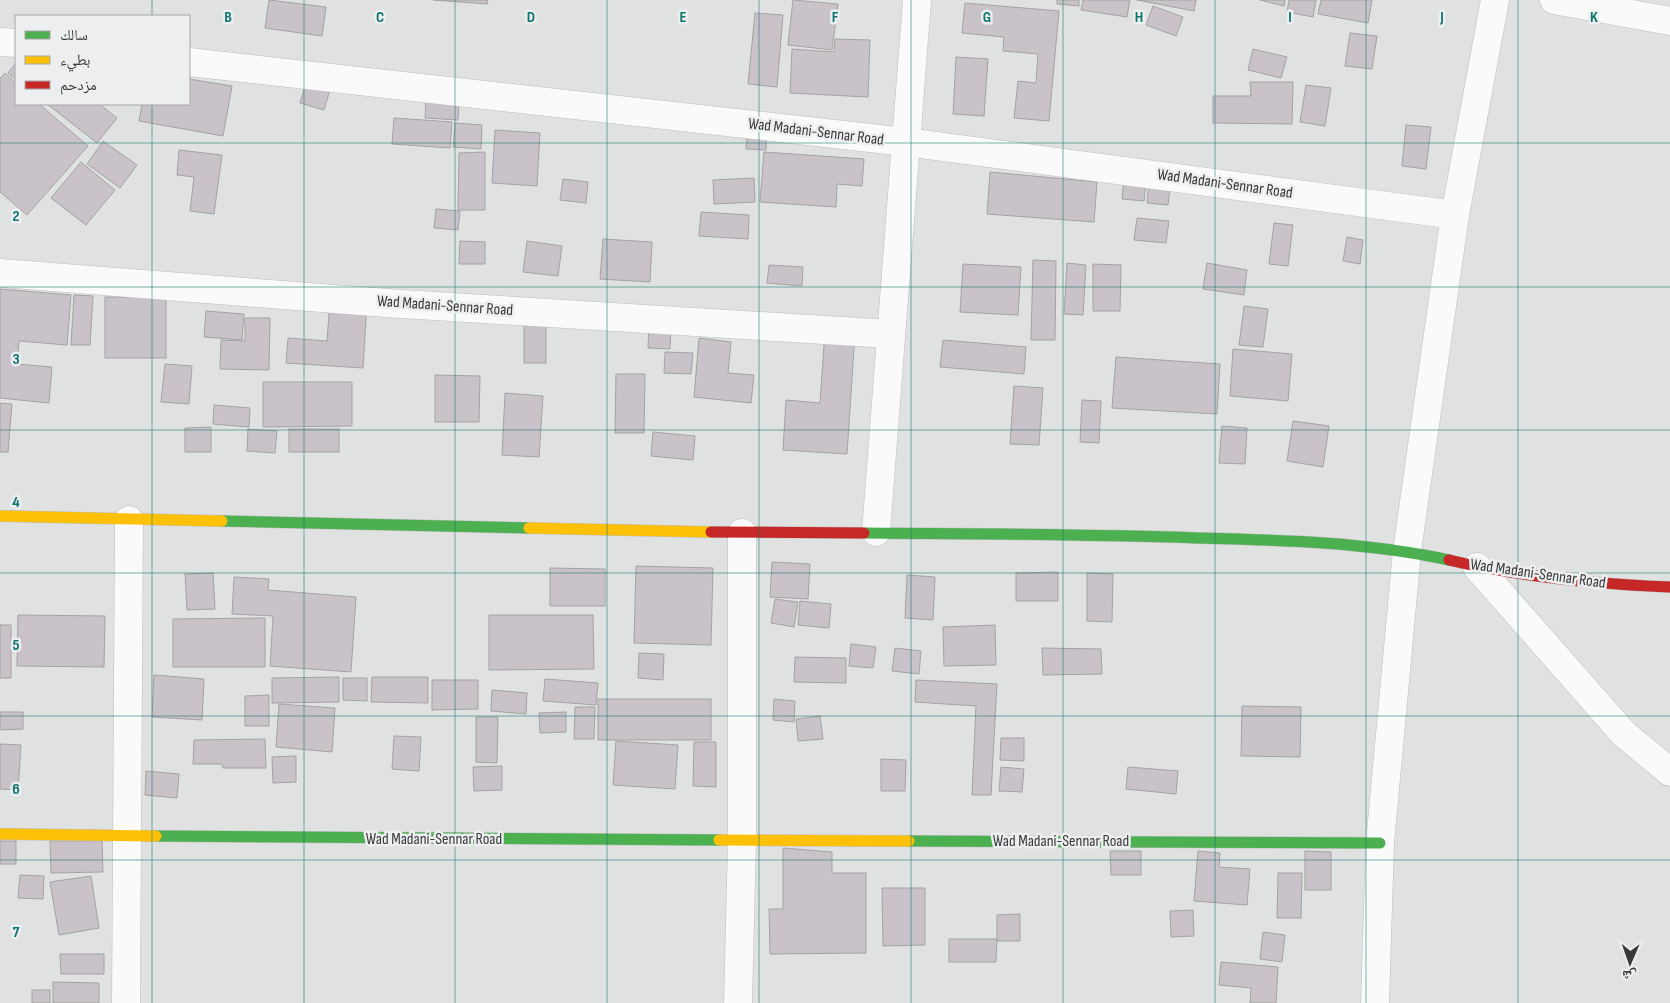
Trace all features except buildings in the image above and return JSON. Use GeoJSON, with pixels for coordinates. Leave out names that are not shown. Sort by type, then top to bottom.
{"type":"FeatureCollection","features":[{"type":"Feature","properties":{"kind":"street","name":"Wad Madani-Sennar Road"},"geometry":{"type":"LineString","coordinates":[[876,532],[917,0]]}},
{"type":"Feature","properties":{"kind":"street"},"geometry":{"type":"LineString","coordinates":[[1375,1003],[1380,843],[1407,551],[1455,215],[1495,0]]}},
{"type":"Feature","properties":{"kind":"street"},"geometry":{"type":"LineString","coordinates":[[1554,0],[1670,21]]}},
{"type":"Feature","properties":{"kind":"street"},"geometry":{"type":"LineString","coordinates":[[0,42],[15,43]]}},
{"type":"Feature","properties":{"kind":"street","name":"Wad Madani-Sennar Road"},"geometry":{"type":"LineString","coordinates":[[190,62],[906,142],[1455,215]]}},
{"type":"Feature","properties":{"kind":"street","name":"Wad Madani-Sennar Road"},"geometry":{"type":"LineString","coordinates":[[0,273],[386,303],[890,334]]}},
{"type":"Feature","properties":{"kind":"street","name":"Wad Madani-Sennar Road"},"geometry":{"type":"LineString","coordinates":[[0,516],[742,533],[1078,534],[1271,540],[1407,551],[1477,567],[1625,585],[1670,587]]}},
{"type":"Feature","properties":{"kind":"street"},"geometry":{"type":"LineString","coordinates":[[126,1003],[129,520]]}},
{"type":"Feature","properties":{"kind":"street"},"geometry":{"type":"LineString","coordinates":[[738,1003],[742,840],[742,533]]}},
{"type":"Feature","properties":{"kind":"street"},"geometry":{"type":"LineString","coordinates":[[1477,567],[1624,734],[1670,772]]}},
{"type":"Feature","properties":{"kind":"street","name":"Wad Madani-Sennar Road"},"geometry":{"type":"LineString","coordinates":[[0,834],[126,837],[1380,843]]}},
{"type":"Feature","properties":{"kind":"traffic: fast"},"geometry":{"type":"LineString","coordinates":[[222,521],[529,528]]}},
{"type":"Feature","properties":{"kind":"traffic: fast"},"geometry":{"type":"LineString","coordinates":[[864,533],[1030,534],[1292,541],[1386,549],[1449,560]]}},
{"type":"Feature","properties":{"kind":"traffic: fast"},"geometry":{"type":"LineString","coordinates":[[156,836],[719,840]]}},
{"type":"Feature","properties":{"kind":"traffic: fast"},"geometry":{"type":"LineString","coordinates":[[909,841],[1380,843]]}},
{"type":"Feature","properties":{"kind":"traffic: slow"},"geometry":{"type":"LineString","coordinates":[[0,516],[222,521]]}},
{"type":"Feature","properties":{"kind":"traffic: slow"},"geometry":{"type":"LineString","coordinates":[[529,528],[711,532]]}},
{"type":"Feature","properties":{"kind":"traffic: slow"},"geometry":{"type":"LineString","coordinates":[[0,834],[156,836]]}},
{"type":"Feature","properties":{"kind":"traffic: slow"},"geometry":{"type":"LineString","coordinates":[[719,840],[909,841]]}},
{"type":"Feature","properties":{"kind":"traffic: jam"},"geometry":{"type":"LineString","coordinates":[[711,532],[864,533]]}},
{"type":"Feature","properties":{"kind":"traffic: jam"},"geometry":{"type":"LineString","coordinates":[[1449,560],[1503,571],[1559,579],[1670,587]]}}]}
